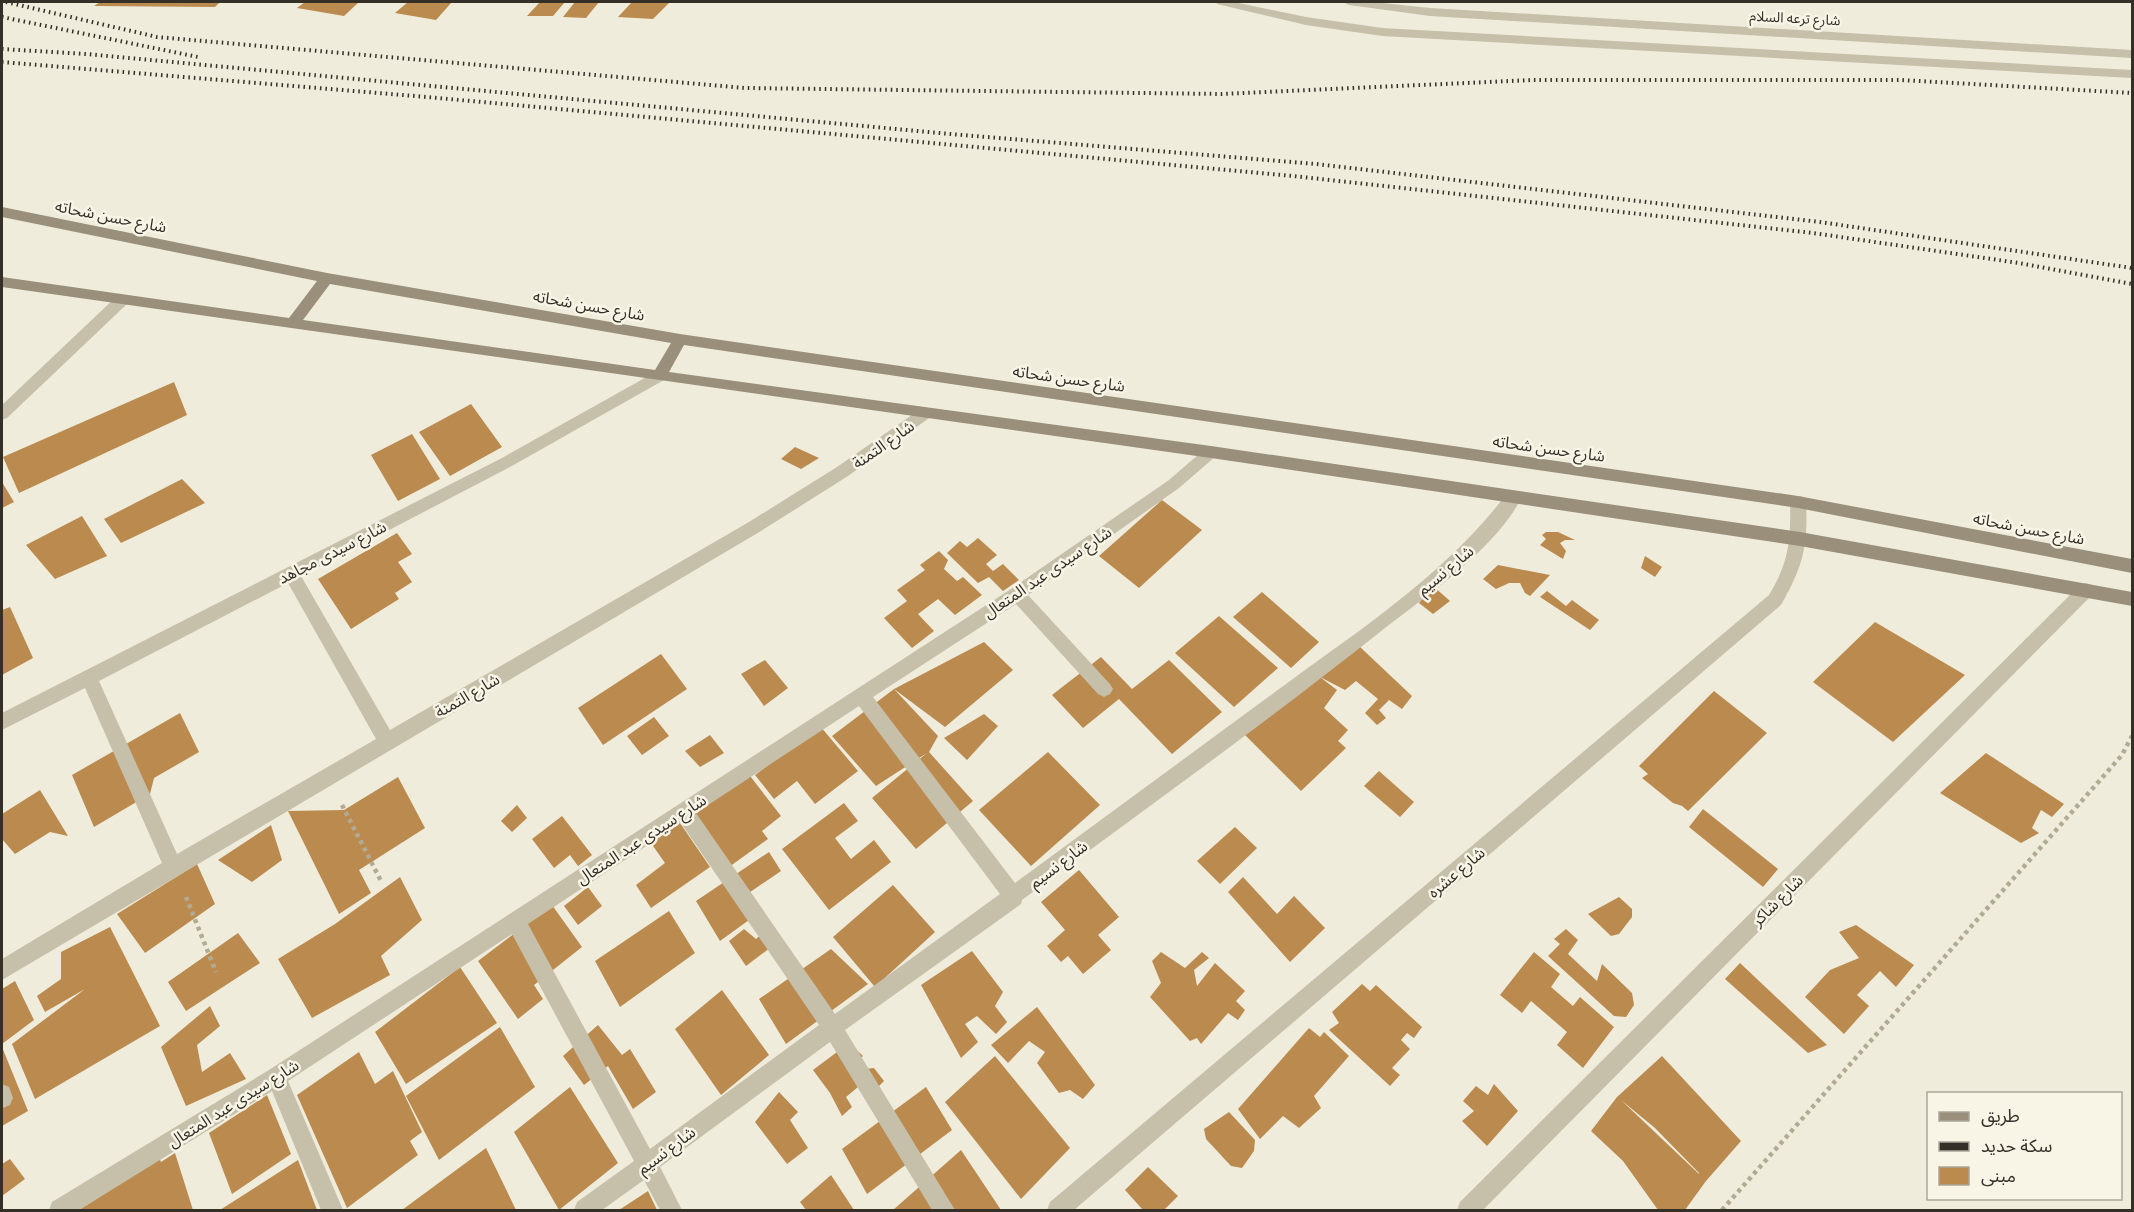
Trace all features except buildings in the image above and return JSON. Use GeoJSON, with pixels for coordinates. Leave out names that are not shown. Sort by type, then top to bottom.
{"type":"FeatureCollection","features":[{"type":"Feature","properties":{"kind":"main road","name":"شارع حسن شحاته"},"geometry":{"type":"LineString","coordinates":[[2,212],[327,278],[680,339],[1798,502],[2133,566]]}},
{"type":"Feature","properties":{"kind":"main road"},"geometry":{"type":"LineString","coordinates":[[292,324],[327,278]]}},
{"type":"Feature","properties":{"kind":"main road"},"geometry":{"type":"LineString","coordinates":[[2,282],[1211,452],[1800,539],[2133,599]]}},
{"type":"Feature","properties":{"kind":"main road"},"geometry":{"type":"LineString","coordinates":[[658,376],[680,339]]}},
{"type":"Feature","properties":{"kind":"street"},"geometry":{"type":"LineString","coordinates":[[1221,2],[1306,21],[1382,32],[2133,74]]}},
{"type":"Feature","properties":{"kind":"street","name":"شارع ترعه السلام"},"geometry":{"type":"LineString","coordinates":[[1357,2],[1430,12],[2133,54]]}},
{"type":"Feature","properties":{"kind":"street"},"geometry":{"type":"LineString","coordinates":[[2,414],[122,300]]}},
{"type":"Feature","properties":{"kind":"street","name":"شارع سيدى مجاهد"},"geometry":{"type":"LineString","coordinates":[[2,722],[505,463],[658,376]]}},
{"type":"Feature","properties":{"kind":"street","name":"شارع التمنة"},"geometry":{"type":"LineString","coordinates":[[2,970],[173,866],[328,778],[777,513],[881,447],[927,412]]}},
{"type":"Feature","properties":{"kind":"street","name":"شارع سيدى عبد المتعال"},"geometry":{"type":"LineString","coordinates":[[60,1210],[276,1077],[1017,594],[1174,484],[1211,452]]}},
{"type":"Feature","properties":{"kind":"street","name":"شارع نسيم"},"geometry":{"type":"LineString","coordinates":[[585,1210],[832,1027],[1014,897],[1374,628],[1456,564],[1492,528],[1514,497]]}},
{"type":"Feature","properties":{"kind":"street","name":"شارع عشره"},"geometry":{"type":"LineString","coordinates":[[1058,1210],[1775,600],[1793,568],[1800,539],[1798,502]]}},
{"type":"Feature","properties":{"kind":"street"},"geometry":{"type":"LineString","coordinates":[[291,573],[387,742]]}},
{"type":"Feature","properties":{"kind":"street","name":"شارع شاكر"},"geometry":{"type":"LineString","coordinates":[[1468,1210],[2086,590]]}},
{"type":"Feature","properties":{"kind":"street"},"geometry":{"type":"LineString","coordinates":[[1017,594],[1104,689]]}},
{"type":"Feature","properties":{"kind":"street"},"geometry":{"type":"LineString","coordinates":[[89,677],[173,866]]}},
{"type":"Feature","properties":{"kind":"street"},"geometry":{"type":"LineString","coordinates":[[861,695],[1014,897]]}},
{"type":"Feature","properties":{"kind":"street"},"geometry":{"type":"LineString","coordinates":[[684,811],[832,1027],[944,1210]]}},
{"type":"Feature","properties":{"kind":"street"},"geometry":{"type":"LineString","coordinates":[[516,921],[671,1210]]}},
{"type":"Feature","properties":{"kind":"street"},"geometry":{"type":"LineString","coordinates":[[276,1077],[332,1210]]}},
{"type":"Feature","properties":{"kind":"path"},"geometry":{"type":"LineString","coordinates":[[1722,1210],[2122,755],[2133,736]]}},
{"type":"Feature","properties":{"kind":"path"},"geometry":{"type":"LineString","coordinates":[[328,778],[381,881]]}},
{"type":"Feature","properties":{"kind":"path"},"geometry":{"type":"LineString","coordinates":[[173,866],[216,972]]}},
{"type":"Feature","properties":{"kind":"railway"},"geometry":{"type":"LineString","coordinates":[[6,2],[157,37],[745,88],[1222,94],[1532,80],[1901,80],[2132,93]]}},
{"type":"Feature","properties":{"kind":"railway"},"geometry":{"type":"LineString","coordinates":[[2,17],[198,57]]}},
{"type":"Feature","properties":{"kind":"railway"},"geometry":{"type":"LineString","coordinates":[[2,49],[86,54],[950,134],[1316,164],[1820,222],[2132,268]]}},
{"type":"Feature","properties":{"kind":"railway"},"geometry":{"type":"LineString","coordinates":[[2,62],[427,97],[1293,176],[1813,233],[2019,263],[2132,284]]}}]}
